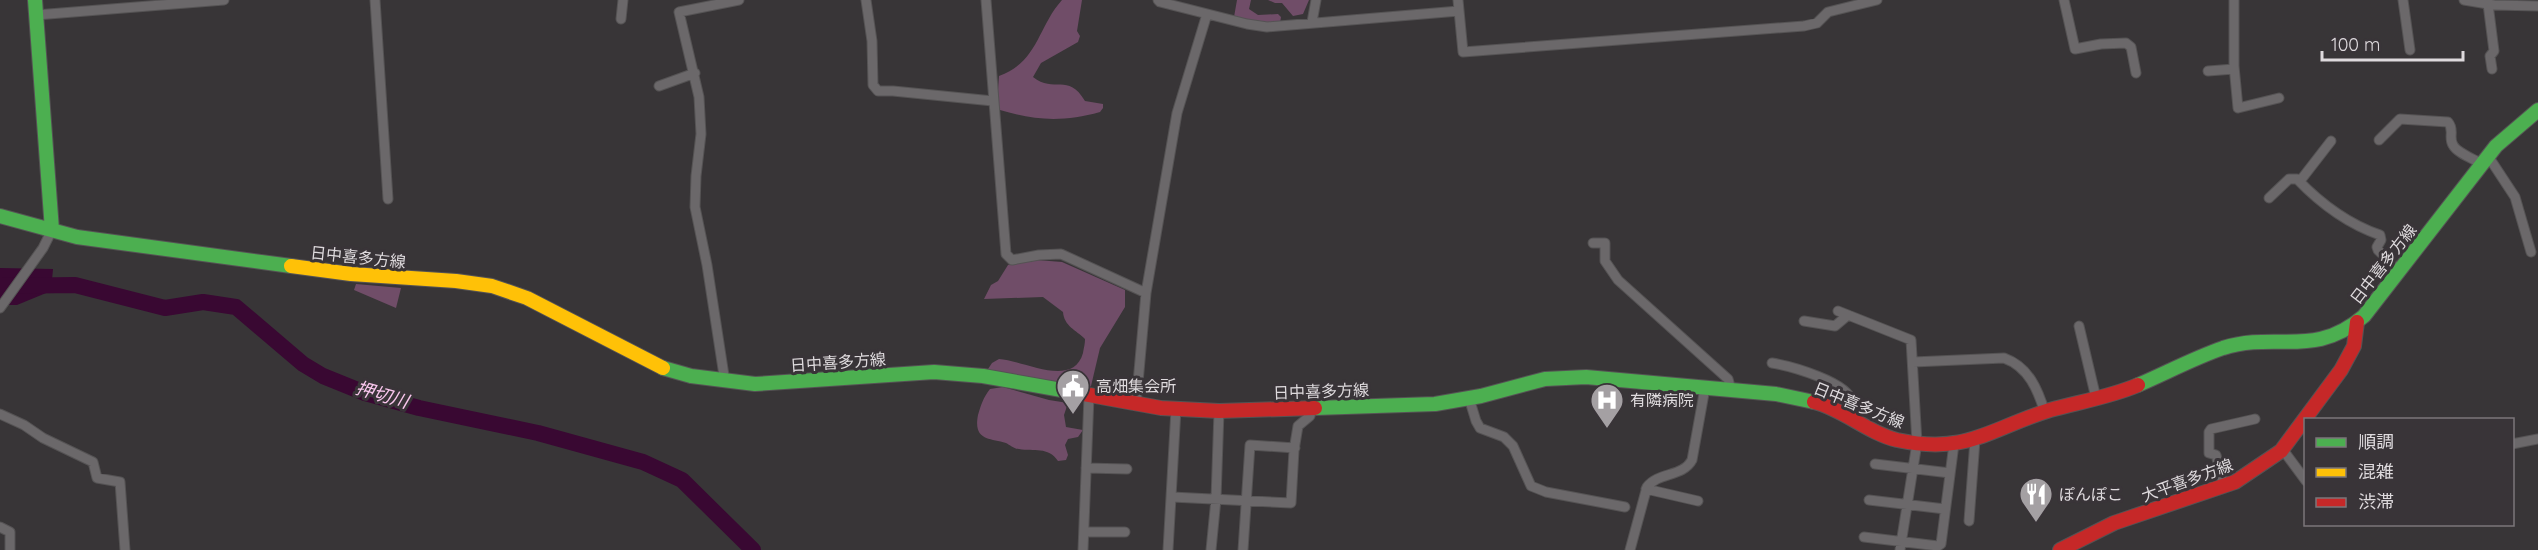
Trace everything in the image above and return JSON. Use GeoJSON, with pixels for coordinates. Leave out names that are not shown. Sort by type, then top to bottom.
{"type":"FeatureCollection","features":[{"type":"Feature","properties":{"kind":"main road"},"geometry":{"type":"LineString","coordinates":[[35,0],[52,230]]}},
{"type":"Feature","properties":{"kind":"main road","name":"日中喜多方線"},"geometry":{"type":"LineString","coordinates":[[0,216],[77,237],[351,274],[456,281],[492,286],[527,298],[661,367],[691,376],[725,382],[755,384],[934,372],[983,376],[1136,405],[1220,411],[1435,404],[1545,379],[1570,377],[1790,396],[1818,403],[1894,439],[1917,443],[1954,444],[1975,440],[2045,412],[2144,384],[2224,348],[2257,342],[2318,341],[2341,333],[2364,316],[2504,138],[2538,110]]}},
{"type":"Feature","properties":{"kind":"main road","name":"大平喜多方線"},"geometry":{"type":"LineString","coordinates":[[2306,418],[2342,370],[2354,346],[2357,322]]}},
{"type":"Feature","properties":{"kind":"main road","name":"大平喜多方線"},"geometry":{"type":"LineString","coordinates":[[2060,550],[2114,524],[2224,487],[2250,474],[2281,451],[2304,420]]}},
{"type":"Feature","properties":{"kind":"street"},"geometry":{"type":"LineString","coordinates":[[36,15],[224,0]]}},
{"type":"Feature","properties":{"kind":"street"},"geometry":{"type":"LineString","coordinates":[[375,0],[388,198]]}},
{"type":"Feature","properties":{"kind":"street"},"geometry":{"type":"LineString","coordinates":[[621,19],[623,0]]}},
{"type":"Feature","properties":{"kind":"street"},"geometry":{"type":"LineString","coordinates":[[725,382],[707,265],[695,207],[700,134],[699,97],[679,12],[706,2],[739,0]]}},
{"type":"Feature","properties":{"kind":"street"},"geometry":{"type":"LineString","coordinates":[[866,0],[873,40],[873,85],[878,92],[893,91],[993,101]]}},
{"type":"Feature","properties":{"kind":"street"},"geometry":{"type":"LineString","coordinates":[[986,0],[1006,254],[1012,260],[1026,256],[1062,254],[1146,293]]}},
{"type":"Feature","properties":{"kind":"street"},"geometry":{"type":"LineString","coordinates":[[1158,0],[1247,24],[1267,27],[1459,11]]}},
{"type":"Feature","properties":{"kind":"street"},"geometry":{"type":"LineString","coordinates":[[1312,22],[1316,0]]}},
{"type":"Feature","properties":{"kind":"street"},"geometry":{"type":"LineString","coordinates":[[1458,0],[1463,52],[1804,26],[1816,23],[1828,12],[1846,3],[1877,0]]}},
{"type":"Feature","properties":{"kind":"street"},"geometry":{"type":"LineString","coordinates":[[2064,0],[2075,49],[2101,44],[2126,43],[2131,47],[2136,73]]}},
{"type":"Feature","properties":{"kind":"street"},"geometry":{"type":"LineString","coordinates":[[2234,0],[2234,69],[2238,108],[2279,98]]}},
{"type":"Feature","properties":{"kind":"street"},"geometry":{"type":"LineString","coordinates":[[2403,0],[2410,50]]}},
{"type":"Feature","properties":{"kind":"street"},"geometry":{"type":"LineString","coordinates":[[2468,0],[2488,4],[2538,6]]}},
{"type":"Feature","properties":{"kind":"street"},"geometry":{"type":"LineString","coordinates":[[2488,4],[2494,51],[2490,56],[2492,69]]}},
{"type":"Feature","properties":{"kind":"street"},"geometry":{"type":"LineString","coordinates":[[1136,405],[1146,293],[1177,113],[1207,14]]}},
{"type":"Feature","properties":{"kind":"street"},"geometry":{"type":"LineString","coordinates":[[2208,71],[2234,69]]}},
{"type":"Feature","properties":{"kind":"street"},"geometry":{"type":"LineString","coordinates":[[659,86],[695,73]]}},
{"type":"Feature","properties":{"kind":"street"},"geometry":{"type":"LineString","coordinates":[[2379,140],[2400,119],[2448,122],[2452,128],[2454,147],[2485,160],[2515,197],[2531,252]]}},
{"type":"Feature","properties":{"kind":"street"},"geometry":{"type":"LineString","coordinates":[[2300,181],[2331,141]]}},
{"type":"Feature","properties":{"kind":"street"},"geometry":{"type":"LineString","coordinates":[[2269,198],[2294,177],[2317,198],[2347,219],[2380,235],[2378,250],[2399,271]]}},
{"type":"Feature","properties":{"kind":"street"},"geometry":{"type":"LineString","coordinates":[[0,308],[43,248],[52,230]]}},
{"type":"Feature","properties":{"kind":"street"},"geometry":{"type":"LineString","coordinates":[[1593,243],[1605,243],[1605,261],[1618,280],[1728,379],[1731,390]]}},
{"type":"Feature","properties":{"kind":"street"},"geometry":{"type":"LineString","coordinates":[[1804,321],[1835,326],[1843,313],[1911,340],[1917,443],[1901,546]]}},
{"type":"Feature","properties":{"kind":"street"},"geometry":{"type":"LineString","coordinates":[[2079,326],[2096,398]]}},
{"type":"Feature","properties":{"kind":"street"},"geometry":{"type":"LineString","coordinates":[[1913,362],[2004,358],[2013,361],[2031,379],[2038,390],[2045,412]]}},
{"type":"Feature","properties":{"kind":"street"},"geometry":{"type":"LineString","coordinates":[[1772,363],[1797,369],[1848,392],[1852,402],[1846,417]]}},
{"type":"Feature","properties":{"kind":"street"},"geometry":{"type":"LineString","coordinates":[[1630,550],[1646,489],[1652,480],[1689,466],[1705,388]]}},
{"type":"Feature","properties":{"kind":"street"},"geometry":{"type":"LineString","coordinates":[[1083,550],[1089,396]]}},
{"type":"Feature","properties":{"kind":"street"},"geometry":{"type":"LineString","coordinates":[[1469,398],[1480,428],[1504,437],[1513,446],[1531,486],[1546,492],[1626,507]]}},
{"type":"Feature","properties":{"kind":"street"},"geometry":{"type":"LineString","coordinates":[[1172,497],[1291,503],[1294,448],[1298,426],[1310,416],[1312,408]]}},
{"type":"Feature","properties":{"kind":"street"},"geometry":{"type":"LineString","coordinates":[[1168,550],[1176,409]]}},
{"type":"Feature","properties":{"kind":"street"},"geometry":{"type":"LineString","coordinates":[[1211,550],[1220,411]]}},
{"type":"Feature","properties":{"kind":"street"},"geometry":{"type":"LineString","coordinates":[[0,414],[93,462],[97,478],[120,482],[125,550]]}},
{"type":"Feature","properties":{"kind":"street"},"geometry":{"type":"LineString","coordinates":[[2224,487],[2216,455],[2209,453],[2209,432],[2211,429],[2255,419]]}},
{"type":"Feature","properties":{"kind":"street"},"geometry":{"type":"LineString","coordinates":[[2514,444],[2538,439]]}},
{"type":"Feature","properties":{"kind":"street"},"geometry":{"type":"LineString","coordinates":[[1969,521],[1975,440]]}},
{"type":"Feature","properties":{"kind":"street"},"geometry":{"type":"LineString","coordinates":[[1864,537],[1901,546],[1938,546],[1941,544],[1954,444]]}},
{"type":"Feature","properties":{"kind":"street"},"geometry":{"type":"LineString","coordinates":[[1243,550],[1250,445],[1294,448]]}},
{"type":"Feature","properties":{"kind":"street"},"geometry":{"type":"LineString","coordinates":[[2281,451],[2286,454],[2304,478]]}},
{"type":"Feature","properties":{"kind":"street"},"geometry":{"type":"LineString","coordinates":[[1875,464],[1950,473]]}},
{"type":"Feature","properties":{"kind":"street"},"geometry":{"type":"LineString","coordinates":[[1086,468],[1126,469]]}},
{"type":"Feature","properties":{"kind":"street"},"geometry":{"type":"LineString","coordinates":[[1646,489],[1698,501]]}},
{"type":"Feature","properties":{"kind":"street"},"geometry":{"type":"LineString","coordinates":[[1869,500],[1945,509]]}},
{"type":"Feature","properties":{"kind":"street"},"geometry":{"type":"LineString","coordinates":[[0,527],[10,532],[10,550]]}},
{"type":"Feature","properties":{"kind":"street"},"geometry":{"type":"LineString","coordinates":[[1084,532],[1125,532]]}},
{"type":"Feature","properties":{"kind":"shaded area"},"geometry":{"type":"Polygon","coordinates":[[[1062,0],[1082,0],[1077,31],[1080,36],[1078,42],[1041,63],[1033,77],[1048,84],[1073,87],[1085,101],[1103,104],[1103,108],[1100,112],[1062,119],[1038,118],[1000,110],[997,103],[999,76],[1012,70],[1030,53],[1062,0]]]}},
{"type":"Feature","properties":{"kind":"shaded area"},"geometry":{"type":"Polygon","coordinates":[[[1237,0],[1251,0],[1249,9],[1258,15],[1278,14],[1281,17],[1280,23],[1270,25],[1234,17],[1237,0]]]}},
{"type":"Feature","properties":{"kind":"shaded area"},"geometry":{"type":"Polygon","coordinates":[[[1268,0],[1309,0],[1303,14],[1293,16],[1282,3],[1268,0]]]}},
{"type":"Feature","properties":{"kind":"shaded area"},"geometry":{"type":"Polygon","coordinates":[[[1024,259],[1062,262],[1125,290],[1125,307],[1100,348],[1091,386],[1083,392],[1035,382],[1020,375],[1009,377],[988,369],[999,359],[1058,371],[1078,364],[1083,353],[1085,339],[1068,324],[1063,312],[1043,297],[984,299],[991,285],[998,281],[1008,265],[1024,259]]]}},
{"type":"Feature","properties":{"kind":"shaded area"},"geometry":{"type":"Polygon","coordinates":[[[0,268],[53,269],[51,291],[17,305],[0,305],[0,268]]]}},
{"type":"Feature","properties":{"kind":"shaded area"},"geometry":{"type":"Polygon","coordinates":[[[356,284],[401,288],[396,308],[354,290],[356,284]]]}},
{"type":"Feature","properties":{"kind":"shaded area"},"geometry":{"type":"Polygon","coordinates":[[[1003,387],[1068,403],[1064,415],[1066,427],[1083,430],[1078,437],[1068,439],[1065,445],[1068,455],[1066,460],[1058,461],[1045,451],[1015,448],[980,434],[977,423],[984,399],[990,389],[1003,387]]]}},
{"type":"Feature","properties":{"kind":"waterway","name":"押切川"},"geometry":{"type":"LineString","coordinates":[[0,286],[75,285],[165,308],[203,302],[236,307],[303,364],[323,376],[365,393],[419,408],[538,433],[643,462],[682,480],[753,550]]}},
{"type":"Feature","properties":{"kind":"traffic: fast"},"geometry":{"type":"LineString","coordinates":[[35,0],[52,230]]}},
{"type":"Feature","properties":{"kind":"traffic: fast"},"geometry":{"type":"LineString","coordinates":[[2138,385],[2223,348],[2261,342],[2312,341],[2346,329],[2364,316],[2496,146],[2538,110]]}},
{"type":"Feature","properties":{"kind":"traffic: fast"},"geometry":{"type":"LineString","coordinates":[[0,216],[77,237],[291,266]]}},
{"type":"Feature","properties":{"kind":"traffic: fast"},"geometry":{"type":"LineString","coordinates":[[663,368],[691,376],[755,384],[934,372],[983,376],[1073,392]]}},
{"type":"Feature","properties":{"kind":"traffic: fast"},"geometry":{"type":"LineString","coordinates":[[1315,408],[1435,404],[1481,396],[1545,379],[1586,377],[1776,394],[1814,402]]}},
{"type":"Feature","properties":{"kind":"traffic: slow"},"geometry":{"type":"LineString","coordinates":[[291,266],[351,274],[456,281],[492,286],[527,298],[663,368]]}},
{"type":"Feature","properties":{"kind":"traffic: jam"},"geometry":{"type":"LineString","coordinates":[[2305,418],[2341,370],[2354,346],[2357,322]]}},
{"type":"Feature","properties":{"kind":"traffic: jam"},"geometry":{"type":"LineString","coordinates":[[1814,402],[1825,405],[1886,437],[1921,444],[1942,444],[1977,438],[2050,410],[2138,385]]}},
{"type":"Feature","properties":{"kind":"traffic: jam"},"geometry":{"type":"LineString","coordinates":[[1073,392],[1161,408],[1219,411],[1315,408]]}},
{"type":"Feature","properties":{"kind":"traffic: jam"},"geometry":{"type":"LineString","coordinates":[[2060,550],[2114,523],[2235,482],[2281,451],[2304,420]]}},
{"type":"Feature","properties":{"kind":"place","name":"高畑集会所"},"geometry":{"type":"Point","coordinates":[1073,415]}},
{"type":"Feature","properties":{"kind":"place","name":"有隣病院"},"geometry":{"type":"Point","coordinates":[1607,429]}},
{"type":"Feature","properties":{"kind":"place","name":"ぽんぽこ"},"geometry":{"type":"Point","coordinates":[2036,523]}}]}
